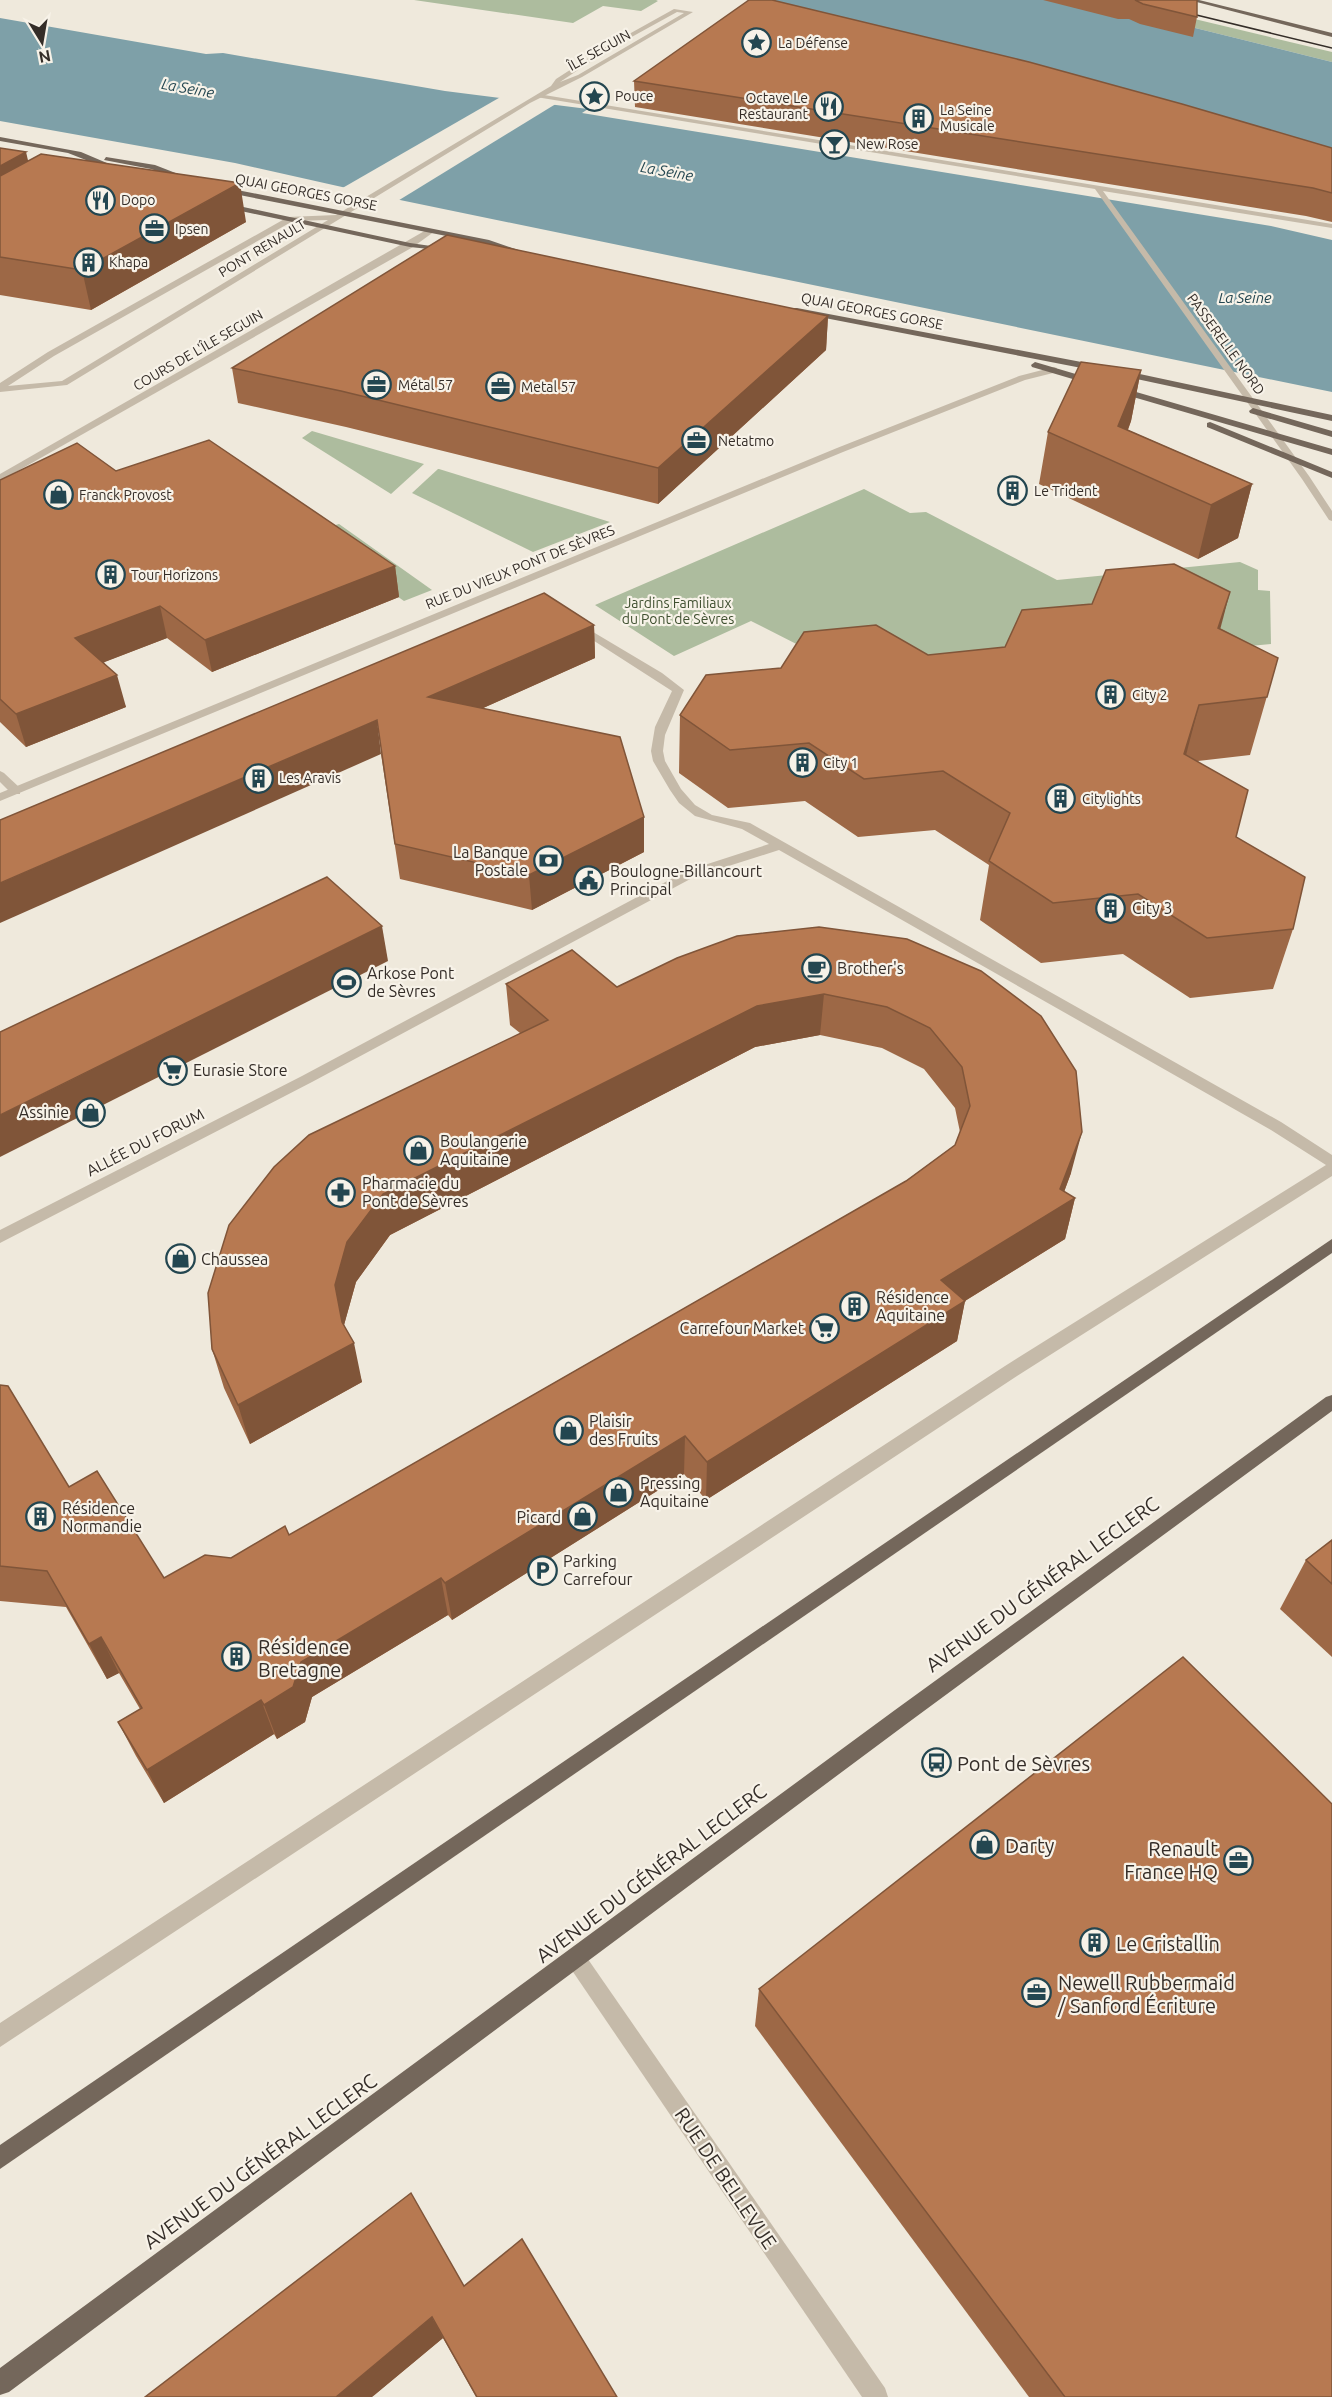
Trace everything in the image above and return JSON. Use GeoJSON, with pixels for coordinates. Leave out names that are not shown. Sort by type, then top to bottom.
{"type":"FeatureCollection","features":[{"type":"Feature","properties":{"kind":"main road"},"geometry":{"type":"LineString","coordinates":[[1192,0],[1332,35]]}},
{"type":"Feature","properties":{"kind":"main road"},"geometry":{"type":"LineString","coordinates":[[1224,0],[1258,8]]}},
{"type":"Feature","properties":{"kind":"main road"},"geometry":{"type":"LineString","coordinates":[[0,139],[152,167],[192,181]]}},
{"type":"Feature","properties":{"kind":"main road"},"geometry":{"type":"LineString","coordinates":[[72,152],[123,172]]}},
{"type":"Feature","properties":{"kind":"main road","name":"QUAI GEORGES GORSE"},"geometry":{"type":"LineString","coordinates":[[212,187],[489,242],[547,261],[495,254]]}},
{"type":"Feature","properties":{"kind":"main road","name":"QUAI GEORGES GORSE"},"geometry":{"type":"LineString","coordinates":[[214,202],[410,245],[462,250]]}},
{"type":"Feature","properties":{"kind":"main road","name":"QUAI GEORGES GORSE"},"geometry":{"type":"LineString","coordinates":[[792,309],[1104,370]]}},
{"type":"Feature","properties":{"kind":"main road","name":"QUAI GEORGES GORSE"},"geometry":{"type":"LineString","coordinates":[[979,346],[1332,452]]}},
{"type":"Feature","properties":{"kind":"main road"},"geometry":{"type":"LineString","coordinates":[[1114,372],[1332,418]]}},
{"type":"Feature","properties":{"kind":"main road"},"geometry":{"type":"LineString","coordinates":[[1135,376],[1332,434]]}},
{"type":"Feature","properties":{"kind":"main road"},"geometry":{"type":"LineString","coordinates":[[1158,401],[1332,476]]}},
{"type":"Feature","properties":{"kind":"main road"},"geometry":{"type":"LineString","coordinates":[[0,2158],[1332,1245]]}},
{"type":"Feature","properties":{"kind":"main road","name":"AVENUE DU GÉNÉRAL LECLERC"},"geometry":{"type":"LineString","coordinates":[[0,2383],[902,1716],[1332,1402]]}},
{"type":"Feature","properties":{"kind":"street","name":"ÎLE SEGUIN"},"geometry":{"type":"LineString","coordinates":[[554,87],[558,80],[606,49],[676,10],[685,11],[692,4]]}},
{"type":"Feature","properties":{"kind":"street","name":"PONT RENAULT"},"geometry":{"type":"LineString","coordinates":[[0,388],[64,383],[554,87]]}},
{"type":"Feature","properties":{"kind":"street"},"geometry":{"type":"LineString","coordinates":[[538,96],[1332,226]]}},
{"type":"Feature","properties":{"kind":"street","name":"PASSERELLE NORD"},"geometry":{"type":"LineString","coordinates":[[1097,187],[1306,478],[1332,518]]}},
{"type":"Feature","properties":{"kind":"street"},"geometry":{"type":"LineString","coordinates":[[0,388],[60,349],[291,219],[330,216],[367,219]]}},
{"type":"Feature","properties":{"kind":"street"},"geometry":{"type":"LineString","coordinates":[[410,245],[430,231]]}},
{"type":"Feature","properties":{"kind":"street","name":"COURS DE L'ÎLE SEGUIN"},"geometry":{"type":"LineString","coordinates":[[0,478],[410,245]]}},
{"type":"Feature","properties":{"kind":"street","name":"RUE DU VIEUX PONT DE SÈVRES"},"geometry":{"type":"LineString","coordinates":[[0,797],[840,450],[1022,378],[1054,370]]}},
{"type":"Feature","properties":{"kind":"street"},"geometry":{"type":"LineString","coordinates":[[564,618],[658,675],[678,690],[660,727],[656,754],[673,786],[689,808],[708,819],[746,826],[1276,1126],[1332,1162]]}},
{"type":"Feature","properties":{"kind":"street"},"geometry":{"type":"LineString","coordinates":[[0,776],[16,791]]}},
{"type":"Feature","properties":{"kind":"street","name":"ALLÉE DU FORUM"},"geometry":{"type":"LineString","coordinates":[[0,1237],[307,1079],[690,874],[780,845]]}},
{"type":"Feature","properties":{"kind":"street"},"geometry":{"type":"LineString","coordinates":[[0,2036],[1011,1371],[1332,1169]]}},
{"type":"Feature","properties":{"kind":"street","name":"RUE DE BELLEVUE"},"geometry":{"type":"LineString","coordinates":[[576,1959],[876,2397]]}},
{"type":"Feature","properties":{"kind":"green space"},"geometry":{"type":"Polygon","coordinates":[[[414,0],[658,1],[641,11],[603,6],[573,23],[414,0]]]}},
{"type":"Feature","properties":{"kind":"green space"},"geometry":{"type":"Polygon","coordinates":[[[1082,0],[1115,0],[1332,52],[1332,62],[1082,0]]]}},
{"type":"Feature","properties":{"kind":"green space"},"geometry":{"type":"Polygon","coordinates":[[[312,431],[424,464],[391,494],[302,438],[312,431]]]}},
{"type":"Feature","properties":{"kind":"green space"},"geometry":{"type":"Polygon","coordinates":[[[438,469],[610,522],[533,552],[412,493],[438,469]]]}},
{"type":"Feature","properties":{"kind":"green space","name":"Jardins Familiaux du Pont de Sèvres"},"geometry":{"type":"Polygon","coordinates":[[[864,489],[910,513],[926,512],[1057,580],[1240,562],[1258,570],[1258,590],[1270,591],[1271,644],[871,682],[751,621],[674,656],[595,605],[864,489]]]}},
{"type":"Feature","properties":{"kind":"green space"},"geometry":{"type":"Polygon","coordinates":[[[339,524],[432,590],[404,601],[342,558],[322,529],[339,524]]]}},
{"type":"Feature","properties":{"kind":"water"},"geometry":{"type":"Polygon","coordinates":[[[746,0],[1082,0],[1332,62],[1332,149],[869,26],[746,0]]]}},
{"type":"Feature","properties":{"kind":"water","name":"La Seine"},"geometry":{"type":"Polygon","coordinates":[[[0,18],[206,54],[223,53],[445,91],[588,109],[582,113],[1271,226],[1332,240],[1332,392],[400,200],[235,163],[0,121],[0,18]]]}},
{"type":"Feature","properties":{"kind":"pier"},"geometry":{"type":"Polygon","coordinates":[[[504,95],[559,102],[396,202],[339,190],[504,95]]]}},
{"type":"Feature","properties":{"kind":"building"},"geometry":{"type":"Polygon","coordinates":[[[749,0],[772,0],[1029,62],[1332,148],[1332,193],[1313,188],[634,81],[749,0]]]}},
{"type":"Feature","properties":{"kind":"building"},"geometry":{"type":"Polygon","coordinates":[[[1135,0],[1197,0],[1197,17],[1143,4],[1135,0]]]}},
{"type":"Feature","properties":{"kind":"building"},"geometry":{"type":"Polygon","coordinates":[[[0,148],[26,152],[0,166],[0,148]]]}},
{"type":"Feature","properties":{"kind":"building"},"geometry":{"type":"Polygon","coordinates":[[[41,154],[240,183],[82,270],[0,257],[0,176],[41,154]]]}},
{"type":"Feature","properties":{"kind":"building","name":"Métal 57"},"geometry":{"type":"Polygon","coordinates":[[[447,235],[828,316],[658,468],[341,391],[232,368],[447,235]]]}},
{"type":"Feature","properties":{"kind":"building"},"geometry":{"type":"Polygon","coordinates":[[[1081,362],[1141,370],[1118,426],[1252,484],[1211,505],[1048,432],[1081,362]]]}},
{"type":"Feature","properties":{"kind":"building"},"geometry":{"type":"Polygon","coordinates":[[[209,440],[395,566],[205,640],[160,606],[75,638],[117,675],[16,714],[0,699],[0,480],[77,443],[116,471],[209,440]]]}},
{"type":"Feature","properties":{"kind":"building"},"geometry":{"type":"Polygon","coordinates":[[[1174,564],[1230,592],[1218,628],[1278,658],[1267,697],[1199,705],[1184,754],[1248,790],[1236,837],[1305,877],[1293,929],[1207,938],[1138,894],[1053,903],[989,861],[1010,813],[943,771],[864,779],[809,743],[730,750],[680,715],[706,675],[781,668],[804,632],[876,625],[928,655],[1005,647],[1022,610],[1092,604],[1106,570],[1174,564]]]}},
{"type":"Feature","properties":{"kind":"building"},"geometry":{"type":"Polygon","coordinates":[[[544,593],[594,625],[428,697],[620,737],[644,817],[529,875],[395,844],[377,720],[0,883],[0,820],[544,593]]]}},
{"type":"Feature","properties":{"kind":"building"},"geometry":{"type":"Polygon","coordinates":[[[327,877],[382,926],[0,1115],[0,1032],[327,877]]]}},
{"type":"Feature","properties":{"kind":"building"},"geometry":{"type":"Polygon","coordinates":[[[819,927],[907,939],[981,971],[1041,1016],[1076,1071],[1082,1132],[1060,1189],[1075,1198],[941,1280],[965,1301],[707,1462],[685,1436],[445,1583],[441,1578],[301,1662],[293,1687],[264,1705],[261,1700],[147,1770],[118,1722],[142,1708],[101,1637],[89,1644],[47,1571],[0,1566],[0,1385],[8,1386],[69,1487],[97,1471],[164,1578],[205,1555],[231,1558],[285,1526],[289,1535],[906,1181],[955,1145],[970,1106],[962,1067],[930,1028],[887,1007],[824,994],[757,1006],[383,1194],[347,1242],[335,1285],[342,1322],[354,1343],[238,1405],[212,1349],[208,1293],[229,1225],[274,1167],[309,1135],[548,1020],[506,984],[572,950],[617,987],[677,958],[737,936],[819,927]]]}},
{"type":"Feature","properties":{"kind":"building"},"geometry":{"type":"Polygon","coordinates":[[[1332,1540],[1332,1584],[1306,1560],[1332,1540]]]}},
{"type":"Feature","properties":{"kind":"building","name":"Le Cristallin"},"geometry":{"type":"Polygon","coordinates":[[[1183,1657],[1332,1804],[1332,2397],[1065,2397],[759,1989],[1183,1657]]]}},
{"type":"Feature","properties":{"kind":"building"},"geometry":{"type":"Polygon","coordinates":[[[411,2193],[464,2286],[522,2239],[617,2397],[477,2397],[432,2317],[336,2397],[145,2397],[411,2193]]]}},
{"type":"Feature","properties":{"kind":"tram line"},"geometry":{"type":"LineString","coordinates":[[1180,11],[1332,48]]}},
{"type":"Feature","properties":{"kind":"place","name":"La Défense"},"geometry":{"type":"Point","coordinates":[757,43]}},
{"type":"Feature","properties":{"kind":"place","name":"Pouce"},"geometry":{"type":"Point","coordinates":[594,96]}},
{"type":"Feature","properties":{"kind":"place","name":"Octave Le Restaurant"},"geometry":{"type":"Point","coordinates":[829,106]}},
{"type":"Feature","properties":{"kind":"place","name":"La Seine Musicale"},"geometry":{"type":"Point","coordinates":[919,118]}},
{"type":"Feature","properties":{"kind":"place","name":"New Rose"},"geometry":{"type":"Point","coordinates":[835,144]}},
{"type":"Feature","properties":{"kind":"place","name":"Dopo"},"geometry":{"type":"Point","coordinates":[100,200]}},
{"type":"Feature","properties":{"kind":"place","name":"Ipsen"},"geometry":{"type":"Point","coordinates":[154,229]}},
{"type":"Feature","properties":{"kind":"place","name":"Khapa"},"geometry":{"type":"Point","coordinates":[88,262]}},
{"type":"Feature","properties":{"kind":"place","name":"Métal 57"},"geometry":{"type":"Point","coordinates":[377,385]}},
{"type":"Feature","properties":{"kind":"place","name":"Metal 57"},"geometry":{"type":"Point","coordinates":[500,387]}},
{"type":"Feature","properties":{"kind":"place","name":"Netatmo"},"geometry":{"type":"Point","coordinates":[697,441]}},
{"type":"Feature","properties":{"kind":"place","name":"Le Trident"},"geometry":{"type":"Point","coordinates":[1013,491]}},
{"type":"Feature","properties":{"kind":"place","name":"Franck Provost"},"geometry":{"type":"Point","coordinates":[58,495]}},
{"type":"Feature","properties":{"kind":"place","name":"Tour Horizons"},"geometry":{"type":"Point","coordinates":[110,575]}},
{"type":"Feature","properties":{"kind":"place","name":"City 2"},"geometry":{"type":"Point","coordinates":[1111,695]}},
{"type":"Feature","properties":{"kind":"place","name":"City 1"},"geometry":{"type":"Point","coordinates":[802,763]}},
{"type":"Feature","properties":{"kind":"place","name":"Les Aravis"},"geometry":{"type":"Point","coordinates":[258,778]}},
{"type":"Feature","properties":{"kind":"place","name":"Citylights"},"geometry":{"type":"Point","coordinates":[1061,799]}},
{"type":"Feature","properties":{"kind":"place","name":"La Banque Postale"},"geometry":{"type":"Point","coordinates":[549,861]}},
{"type":"Feature","properties":{"kind":"place","name":"Boulogne-Billancourt Principal"},"geometry":{"type":"Point","coordinates":[589,880]}},
{"type":"Feature","properties":{"kind":"place","name":"City 3"},"geometry":{"type":"Point","coordinates":[1111,908]}},
{"type":"Feature","properties":{"kind":"place","name":"Brother's"},"geometry":{"type":"Point","coordinates":[816,968]}},
{"type":"Feature","properties":{"kind":"place","name":"Arkose Pont de Sèvres"},"geometry":{"type":"Point","coordinates":[346,982]}},
{"type":"Feature","properties":{"kind":"place","name":"Eurasie Store"},"geometry":{"type":"Point","coordinates":[172,1070]}},
{"type":"Feature","properties":{"kind":"place","name":"Assinie"},"geometry":{"type":"Point","coordinates":[90,1112]}},
{"type":"Feature","properties":{"kind":"place","name":"Boulangerie Aquitaine"},"geometry":{"type":"Point","coordinates":[419,1150]}},
{"type":"Feature","properties":{"kind":"place","name":"Pharmacie du Pont de Sèvres"},"geometry":{"type":"Point","coordinates":[341,1192]}},
{"type":"Feature","properties":{"kind":"place","name":"Chaussea"},"geometry":{"type":"Point","coordinates":[180,1259]}},
{"type":"Feature","properties":{"kind":"place","name":"Résidence Aquitaine"},"geometry":{"type":"Point","coordinates":[855,1306]}},
{"type":"Feature","properties":{"kind":"place","name":"Carrefour Market"},"geometry":{"type":"Point","coordinates":[825,1328]}},
{"type":"Feature","properties":{"kind":"place","name":"Plaisir des Fruits"},"geometry":{"type":"Point","coordinates":[568,1430]}},
{"type":"Feature","properties":{"kind":"place","name":"Pressing Aquitaine"},"geometry":{"type":"Point","coordinates":[619,1492]}},
{"type":"Feature","properties":{"kind":"place","name":"Résidence Normandie"},"geometry":{"type":"Point","coordinates":[41,1517]}},
{"type":"Feature","properties":{"kind":"place","name":"Picard"},"geometry":{"type":"Point","coordinates":[582,1517]}},
{"type":"Feature","properties":{"kind":"place","name":"Parking Carrefour"},"geometry":{"type":"Point","coordinates":[542,1570]}},
{"type":"Feature","properties":{"kind":"place","name":"Résidence Bretagne"},"geometry":{"type":"Point","coordinates":[237,1657]}},
{"type":"Feature","properties":{"kind":"place","name":"Pont de Sèvres"},"geometry":{"type":"Point","coordinates":[936,1763]}},
{"type":"Feature","properties":{"kind":"place","name":"Darty"},"geometry":{"type":"Point","coordinates":[984,1845]}},
{"type":"Feature","properties":{"kind":"place","name":"Renault France HQ"},"geometry":{"type":"Point","coordinates":[1239,1860]}},
{"type":"Feature","properties":{"kind":"place","name":"Le Cristallin"},"geometry":{"type":"Point","coordinates":[1095,1943]}},
{"type":"Feature","properties":{"kind":"place","name":"Newell Rubbermaid / Sanford Écriture"},"geometry":{"type":"Point","coordinates":[1037,1993]}}]}
